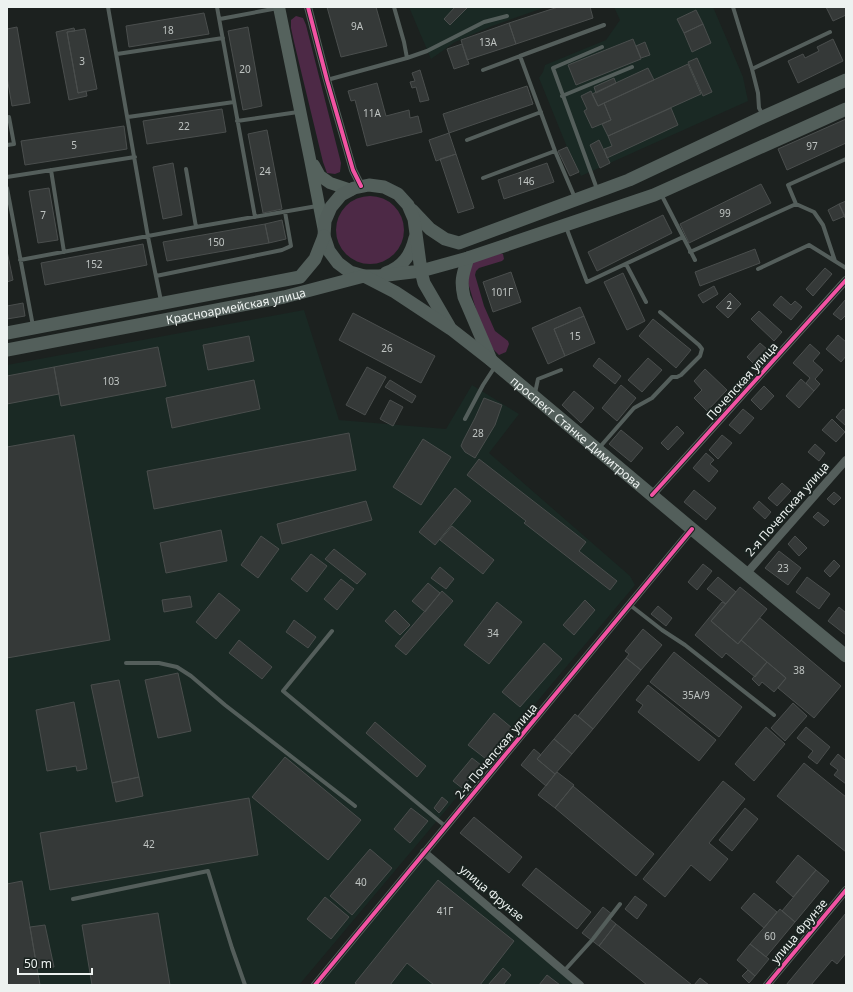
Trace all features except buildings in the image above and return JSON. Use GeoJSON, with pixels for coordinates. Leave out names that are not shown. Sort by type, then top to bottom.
{"type":"FeatureCollection","features":[{"type":"Feature","properties":{"kind":"main road"},"geometry":{"type":"LineString","coordinates":[[279,8],[301,112],[324,236],[329,251],[338,263],[350,272],[364,276],[395,292],[451,329]]}},
{"type":"Feature","properties":{"kind":"main road"},"geometry":{"type":"LineString","coordinates":[[324,236],[325,221],[331,207],[341,195],[356,188],[369,185],[384,187],[398,194],[430,229],[445,239],[459,243],[629,180],[846,80]]}},
{"type":"Feature","properties":{"kind":"main road"},"geometry":{"type":"LineString","coordinates":[[364,276],[379,276],[421,271],[468,258],[654,195],[846,109]]}},
{"type":"Feature","properties":{"kind":"main road"},"geometry":{"type":"LineString","coordinates":[[310,159],[320,176],[330,183],[356,188]]}},
{"type":"Feature","properties":{"kind":"main road"},"geometry":{"type":"LineString","coordinates":[[408,206],[414,219],[424,283],[451,329]]}},
{"type":"Feature","properties":{"kind":"main road"},"geometry":{"type":"LineString","coordinates":[[379,276],[393,271],[404,261],[412,249],[416,234]]}},
{"type":"Feature","properties":{"kind":"main road","name":"Красноармейская улица"},"geometry":{"type":"LineString","coordinates":[[7,333],[300,278],[315,259],[324,236]]}},
{"type":"Feature","properties":{"kind":"main road","name":"проспект Станке Димитрова"},"geometry":{"type":"LineString","coordinates":[[468,258],[462,279],[462,289],[464,297],[494,363]]}},
{"type":"Feature","properties":{"kind":"main road","name":"Красноармейская улица"},"geometry":{"type":"LineString","coordinates":[[7,350],[284,297],[364,276]]}},
{"type":"Feature","properties":{"kind":"main road","name":"проспект Станке Димитрова"},"geometry":{"type":"LineString","coordinates":[[451,329],[494,363],[846,656]]}},
{"type":"Feature","properties":{"kind":"street"},"geometry":{"type":"LineString","coordinates":[[308,7],[353,170],[356,188]]}},
{"type":"Feature","properties":{"kind":"street","name":"Почепская улица"},"geometry":{"type":"LineString","coordinates":[[652,495],[846,280]]}},
{"type":"Feature","properties":{"kind":"street","name":"2-я Почепская улица"},"geometry":{"type":"LineString","coordinates":[[746,574],[846,460]]}},
{"type":"Feature","properties":{"kind":"street","name":"2-я Почепская улица"},"geometry":{"type":"LineString","coordinates":[[315,985],[692,529]]}},
{"type":"Feature","properties":{"kind":"street","name":"улица Фрунзе"},"geometry":{"type":"LineString","coordinates":[[424,852],[580,985]]}},
{"type":"Feature","properties":{"kind":"street","name":"улица Фрунзе"},"geometry":{"type":"LineString","coordinates":[[767,985],[846,890]]}},
{"type":"Feature","properties":{"kind":"lane"},"geometry":{"type":"LineString","coordinates":[[108,7],[148,237],[162,304]]}},
{"type":"Feature","properties":{"kind":"lane"},"geometry":{"type":"LineString","coordinates":[[217,7],[255,217]]}},
{"type":"Feature","properties":{"kind":"lane"},"geometry":{"type":"LineString","coordinates":[[394,7],[407,58]]}},
{"type":"Feature","properties":{"kind":"lane"},"geometry":{"type":"LineString","coordinates":[[733,7],[752,69],[758,93],[759,108],[764,117]]}},
{"type":"Feature","properties":{"kind":"lane"},"geometry":{"type":"LineString","coordinates":[[220,19],[279,8]]}},
{"type":"Feature","properties":{"kind":"lane"},"geometry":{"type":"LineString","coordinates":[[327,80],[427,51],[484,22],[507,16]]}},
{"type":"Feature","properties":{"kind":"lane"},"geometry":{"type":"LineString","coordinates":[[483,70],[604,25]]}},
{"type":"Feature","properties":{"kind":"lane"},"geometry":{"type":"LineString","coordinates":[[752,69],[830,32]]}},
{"type":"Feature","properties":{"kind":"lane"},"geometry":{"type":"LineString","coordinates":[[117,54],[223,38]]}},
{"type":"Feature","properties":{"kind":"lane"},"geometry":{"type":"LineString","coordinates":[[598,192],[553,68],[602,48]]}},
{"type":"Feature","properties":{"kind":"lane"},"geometry":{"type":"LineString","coordinates":[[520,56],[555,151],[576,200]]}},
{"type":"Feature","properties":{"kind":"lane"},"geometry":{"type":"LineString","coordinates":[[562,96],[632,67]]}},
{"type":"Feature","properties":{"kind":"lane"},"geometry":{"type":"LineString","coordinates":[[128,117],[234,102]]}},
{"type":"Feature","properties":{"kind":"lane"},"geometry":{"type":"LineString","coordinates":[[237,121],[301,112]]}},
{"type":"Feature","properties":{"kind":"lane"},"geometry":{"type":"LineString","coordinates":[[467,140],[540,112]]}},
{"type":"Feature","properties":{"kind":"lane"},"geometry":{"type":"LineString","coordinates":[[7,145],[14,144],[9,117]]}},
{"type":"Feature","properties":{"kind":"lane"},"geometry":{"type":"LineString","coordinates":[[483,178],[555,151]]}},
{"type":"Feature","properties":{"kind":"lane"},"geometry":{"type":"LineString","coordinates":[[7,177],[135,157]]}},
{"type":"Feature","properties":{"kind":"lane"},"geometry":{"type":"LineString","coordinates":[[835,262],[824,225],[814,212],[796,204],[788,185],[846,159]]}},
{"type":"Feature","properties":{"kind":"lane"},"geometry":{"type":"LineString","coordinates":[[186,169],[196,227]]}},
{"type":"Feature","properties":{"kind":"lane"},"geometry":{"type":"LineString","coordinates":[[51,170],[64,252]]}},
{"type":"Feature","properties":{"kind":"lane"},"geometry":{"type":"LineString","coordinates":[[7,188],[33,328]]}},
{"type":"Feature","properties":{"kind":"lane"},"geometry":{"type":"LineString","coordinates":[[660,192],[695,260]]}},
{"type":"Feature","properties":{"kind":"lane"},"geometry":{"type":"LineString","coordinates":[[690,252],[796,204]]}},
{"type":"Feature","properties":{"kind":"lane"},"geometry":{"type":"LineString","coordinates":[[20,260],[319,206]]}},
{"type":"Feature","properties":{"kind":"lane"},"geometry":{"type":"LineString","coordinates":[[156,276],[282,250],[291,246],[285,212]]}},
{"type":"Feature","properties":{"kind":"lane"},"geometry":{"type":"LineString","coordinates":[[565,225],[587,282],[683,237]]}},
{"type":"Feature","properties":{"kind":"lane"},"geometry":{"type":"LineString","coordinates":[[758,269],[809,245],[846,268]]}},
{"type":"Feature","properties":{"kind":"lane"},"geometry":{"type":"LineString","coordinates":[[626,264],[646,302]]}},
{"type":"Feature","properties":{"kind":"lane"},"geometry":{"type":"LineString","coordinates":[[597,450],[634,408],[652,398],[672,377],[681,375],[700,356],[702,349],[699,345],[660,312]]}},
{"type":"Feature","properties":{"kind":"lane"},"geometry":{"type":"LineString","coordinates":[[465,419],[494,363]]}},
{"type":"Feature","properties":{"kind":"lane"},"geometry":{"type":"LineString","coordinates":[[534,397],[538,379],[561,370]]}},
{"type":"Feature","properties":{"kind":"lane"},"geometry":{"type":"LineString","coordinates":[[629,604],[662,630],[685,645],[774,715]]}},
{"type":"Feature","properties":{"kind":"lane"},"geometry":{"type":"LineString","coordinates":[[332,631],[283,691],[445,826]]}},
{"type":"Feature","properties":{"kind":"lane"},"geometry":{"type":"LineString","coordinates":[[126,662],[159,663],[177,667],[355,806]]}},
{"type":"Feature","properties":{"kind":"lane"},"geometry":{"type":"LineString","coordinates":[[73,899],[208,871],[245,985]]}},
{"type":"Feature","properties":{"kind":"lane"},"geometry":{"type":"LineString","coordinates":[[564,971],[593,939],[620,904]]}},
{"type":"Feature","properties":{"kind":"shaded area"},"geometry":{"type":"Polygon","coordinates":[[[409,7],[546,7],[492,26],[455,42],[431,59],[409,7]]]}},
{"type":"Feature","properties":{"kind":"shaded area"},"geometry":{"type":"Polygon","coordinates":[[[614,7],[713,7],[743,77],[748,101],[581,176],[567,147],[539,78],[545,65],[606,40],[620,20],[614,7]]]}},
{"type":"Feature","properties":{"kind":"shaded area"},"geometry":{"type":"Polygon","coordinates":[[[296,16],[303,18],[306,25],[341,163],[340,172],[335,174],[327,173],[323,162],[291,28],[291,20],[296,16]]]}},
{"type":"Feature","properties":{"kind":"shaded area"},"geometry":{"type":"Polygon","coordinates":[[[363,196],[377,196],[389,202],[398,211],[404,223],[402,243],[394,254],[383,262],[377,264],[363,264],[357,262],[346,254],[338,243],[336,237],[336,223],[338,217],[346,206],[357,198],[363,196]]]}},
{"type":"Feature","properties":{"kind":"shaded area"},"geometry":{"type":"Polygon","coordinates":[[[497,253],[503,254],[504,259],[502,261],[479,268],[475,275],[484,306],[495,331],[508,341],[509,344],[506,352],[499,355],[493,349],[481,326],[466,276],[469,266],[476,260],[497,253]]]}},
{"type":"Feature","properties":{"kind":"shaded area"},"geometry":{"type":"Polygon","coordinates":[[[304,310],[339,420],[446,429],[472,385],[519,414],[489,453],[630,576],[635,585],[299,985],[7,985],[7,365],[304,310]]]}},
{"type":"Feature","properties":{"kind":"shaded area"},"geometry":{"type":"Polygon","coordinates":[[[424,852],[580,985],[315,985],[424,852]]]}},
{"type":"Feature","properties":{"kind":"cycle path"},"geometry":{"type":"LineString","coordinates":[[308,7],[353,170],[361,186]]}},
{"type":"Feature","properties":{"kind":"cycle path"},"geometry":{"type":"LineString","coordinates":[[652,495],[846,280]]}},
{"type":"Feature","properties":{"kind":"cycle path"},"geometry":{"type":"LineString","coordinates":[[315,985],[692,529]]}},
{"type":"Feature","properties":{"kind":"cycle path"},"geometry":{"type":"LineString","coordinates":[[767,985],[846,890]]}}]}
